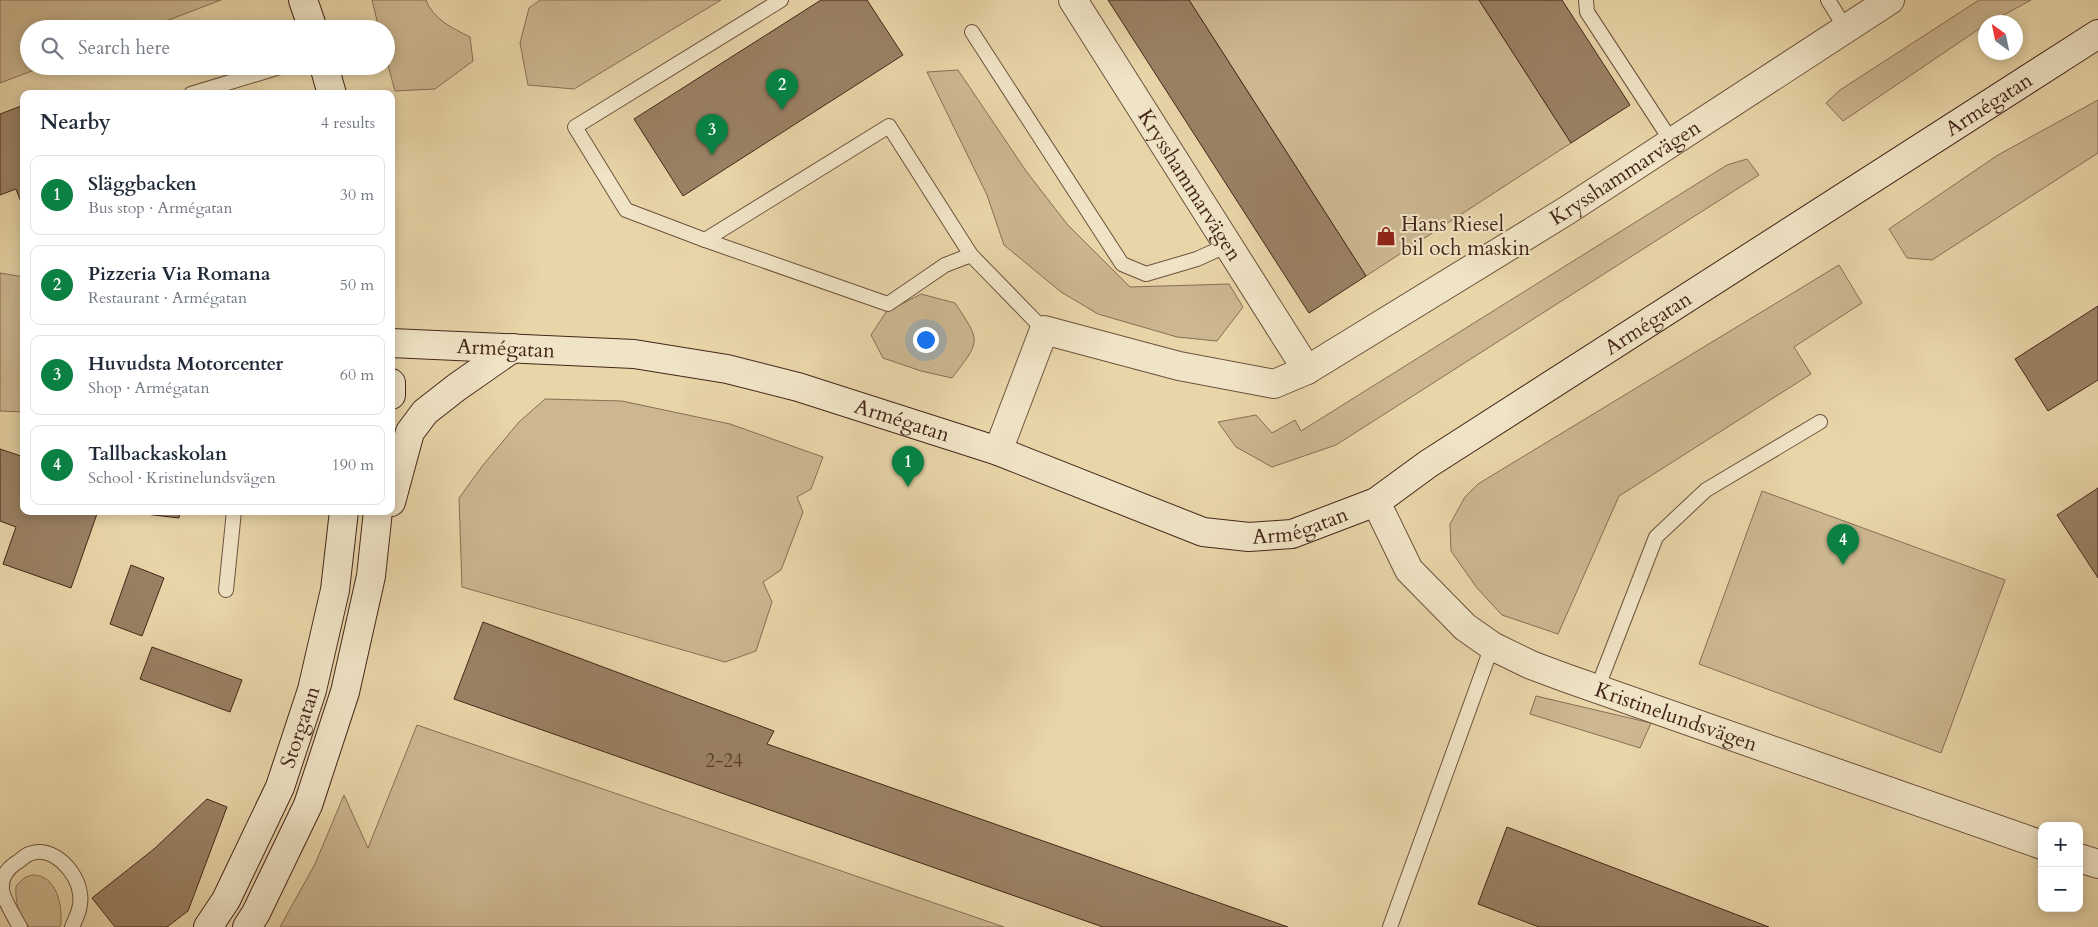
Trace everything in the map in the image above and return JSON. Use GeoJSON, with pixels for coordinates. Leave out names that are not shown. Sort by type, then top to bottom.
{"type":"FeatureCollection","features":[{"type":"Feature","properties":{"kind":"street"},"geometry":{"type":"LineString","coordinates":[[304,0],[310,20]]}},
{"type":"Feature","properties":{"kind":"street","name":"Krysshammarvägen"},"geometry":{"type":"LineString","coordinates":[[1073,0],[1307,370]]}},
{"type":"Feature","properties":{"kind":"street","name":"Krysshammarvägen"},"geometry":{"type":"LineString","coordinates":[[1044,330],[1178,366],[1274,384],[1307,370],[1566,211],[1890,0]]}},
{"type":"Feature","properties":{"kind":"street","name":"Armégatan"},"geometry":{"type":"LineString","coordinates":[[395,343],[634,354],[727,369],[807,390],[998,451],[1203,532],[1249,537],[1292,534],[1376,502],[1428,464],[2098,34]]}},
{"type":"Feature","properties":{"kind":"street"},"geometry":{"type":"LineString","coordinates":[[327,75],[331,90]]}},
{"type":"Feature","properties":{"kind":"street"},"geometry":{"type":"LineString","coordinates":[[998,451],[1044,330]]}},
{"type":"Feature","properties":{"kind":"street"},"geometry":{"type":"LineString","coordinates":[[395,487],[410,432],[425,412],[513,348]]}},
{"type":"Feature","properties":{"kind":"street","name":"Kristinelundsvägen"},"geometry":{"type":"LineString","coordinates":[[1376,502],[1409,570],[1465,627],[1492,646],[1531,665],[1597,689],[2038,844]]}},
{"type":"Feature","properties":{"kind":"street","name":"Storgatan"},"geometry":{"type":"LineString","coordinates":[[208,927],[226,900],[280,788],[309,699],[336,590],[344,515]]}},
{"type":"Feature","properties":{"kind":"street","name":"Storgatan"},"geometry":{"type":"LineString","coordinates":[[371,576],[378,515]]}},
{"type":"Feature","properties":{"kind":"street","name":"Storgatan"},"geometry":{"type":"LineString","coordinates":[[247,927],[256,913],[308,804],[345,692],[371,576],[388,515]]}},
{"type":"Feature","properties":{"kind":"street"},"geometry":{"type":"LineString","coordinates":[[2083,859],[2098,864]]}},
{"type":"Feature","properties":{"kind":"lane"},"geometry":{"type":"LineString","coordinates":[[781,0],[576,127],[626,210],[705,240],[888,304],[945,266],[971,255]]}},
{"type":"Feature","properties":{"kind":"lane"},"geometry":{"type":"LineString","coordinates":[[1828,0],[1846,29]]}},
{"type":"Feature","properties":{"kind":"lane"},"geometry":{"type":"LineString","coordinates":[[1584,4],[1672,142]]}},
{"type":"Feature","properties":{"kind":"lane"},"geometry":{"type":"LineString","coordinates":[[972,32],[1122,264],[1146,274],[1197,259],[1228,245]]}},
{"type":"Feature","properties":{"kind":"lane"},"geometry":{"type":"LineString","coordinates":[[204,90],[253,75]]}},
{"type":"Feature","properties":{"kind":"lane"},"geometry":{"type":"LineString","coordinates":[[705,240],[889,126],[971,255],[1044,330]]}},
{"type":"Feature","properties":{"kind":"lane"},"geometry":{"type":"LineString","coordinates":[[1597,689],[1656,537],[1706,490],[1820,422]]}},
{"type":"Feature","properties":{"kind":"lane"},"geometry":{"type":"LineString","coordinates":[[226,590],[234,515]]}},
{"type":"Feature","properties":{"kind":"lane"},"geometry":{"type":"LineString","coordinates":[[1390,927],[1492,646]]}},
{"type":"Feature","properties":{"kind":"lane"},"geometry":{"type":"LineString","coordinates":[[20,927],[1,890],[4,877],[9,868],[28,854],[41,853],[53,856],[70,868],[81,892],[80,912],[72,927]]}},
{"type":"Feature","properties":{"kind":"shaded area"},"geometry":{"type":"Polygon","coordinates":[[[0,0],[221,0],[169,20],[20,20],[21,75],[0,83],[0,0]]]}},
{"type":"Feature","properties":{"kind":"shaded area"},"geometry":{"type":"Polygon","coordinates":[[[372,0],[426,0],[438,18],[470,37],[473,61],[435,89],[395,91],[391,75],[395,75],[395,20],[377,20],[372,0]]]}},
{"type":"Feature","properties":{"kind":"shaded area"},"geometry":{"type":"Polygon","coordinates":[[[540,0],[721,0],[574,89],[528,85],[520,43],[529,8],[540,0]]]}},
{"type":"Feature","properties":{"kind":"shaded area"},"geometry":{"type":"Polygon","coordinates":[[[1189,0],[1479,0],[1571,143],[1366,276],[1189,0]]]}},
{"type":"Feature","properties":{"kind":"shaded area"},"geometry":{"type":"Polygon","coordinates":[[[1979,0],[2031,0],[2004,15],[1978,15],[1978,30],[1843,121],[1826,103],[1840,90],[1979,0]]]}},
{"type":"Feature","properties":{"kind":"shaded area"},"geometry":{"type":"Polygon","coordinates":[[[958,70],[1026,171],[1067,224],[1130,287],[1229,284],[1243,307],[1217,341],[1177,337],[1098,314],[1061,292],[1004,245],[987,195],[927,72],[958,70]]]}},
{"type":"Feature","properties":{"kind":"shaded area"},"geometry":{"type":"Polygon","coordinates":[[[2098,100],[2098,153],[1932,260],[1907,258],[1889,229],[1998,155],[2098,100]]]}},
{"type":"Feature","properties":{"kind":"shaded area"},"geometry":{"type":"Polygon","coordinates":[[[1747,159],[1759,175],[1336,445],[1272,467],[1236,447],[1218,422],[1256,415],[1272,433],[1295,420],[1301,431],[1727,165],[1747,159]]]}},
{"type":"Feature","properties":{"kind":"shaded area"},"geometry":{"type":"Polygon","coordinates":[[[1839,265],[1862,303],[1794,347],[1811,374],[1619,496],[1558,634],[1502,615],[1477,588],[1451,551],[1450,524],[1465,497],[1478,484],[1839,265]]]}},
{"type":"Feature","properties":{"kind":"shaded area"},"geometry":{"type":"Polygon","coordinates":[[[0,273],[20,276],[20,412],[0,411],[0,273]]]}},
{"type":"Feature","properties":{"kind":"shaded area"},"geometry":{"type":"Polygon","coordinates":[[[921,294],[955,303],[970,326],[974,342],[972,349],[952,378],[921,371],[883,358],[871,335],[886,312],[921,294]]]}},
{"type":"Feature","properties":{"kind":"shaded area"},"geometry":{"type":"Polygon","coordinates":[[[545,399],[622,401],[730,424],[823,457],[811,489],[797,497],[803,512],[781,570],[763,582],[772,602],[756,651],[725,662],[462,587],[459,498],[483,465],[519,422],[545,399]]]}},
{"type":"Feature","properties":{"kind":"shaded area"},"geometry":{"type":"Polygon","coordinates":[[[1762,491],[2005,580],[1941,753],[1699,664],[1762,491]]]}},
{"type":"Feature","properties":{"kind":"shaded area"},"geometry":{"type":"Polygon","coordinates":[[[1536,696],[1651,723],[1640,748],[1530,714],[1536,696]]]}},
{"type":"Feature","properties":{"kind":"shaded area"},"geometry":{"type":"Polygon","coordinates":[[[417,725],[1004,927],[280,927],[315,864],[344,795],[368,848],[417,725]]]}},
{"type":"Feature","properties":{"kind":"shaded area"},"geometry":{"type":"Polygon","coordinates":[[[32,875],[40,876],[47,880],[56,892],[60,908],[61,925],[59,927],[29,927],[22,918],[16,897],[16,886],[24,878],[32,875]]]}},
{"type":"Feature","properties":{"kind":"building"},"geometry":{"type":"Polygon","coordinates":[[[821,0],[867,0],[903,55],[683,196],[634,119],[821,0]]]}},
{"type":"Feature","properties":{"kind":"building"},"geometry":{"type":"Polygon","coordinates":[[[1108,0],[1189,0],[1366,276],[1309,313],[1108,0]]]}},
{"type":"Feature","properties":{"kind":"building"},"geometry":{"type":"Polygon","coordinates":[[[1479,0],[1562,0],[1630,105],[1571,143],[1479,0]]]}},
{"type":"Feature","properties":{"kind":"building"},"geometry":{"type":"Polygon","coordinates":[[[20,106],[20,200],[16,189],[0,195],[0,114],[20,106]]]}},
{"type":"Feature","properties":{"kind":"building"},"geometry":{"type":"Polygon","coordinates":[[[2098,306],[2098,380],[2048,411],[2015,359],[2098,306]]]}},
{"type":"Feature","properties":{"kind":"building"},"geometry":{"type":"Polygon","coordinates":[[[0,449],[20,456],[20,515],[97,515],[71,588],[3,564],[16,527],[0,521],[0,449]]]}},
{"type":"Feature","properties":{"kind":"building"},"geometry":{"type":"Polygon","coordinates":[[[2098,488],[2098,578],[2057,515],[2098,488]]]}},
{"type":"Feature","properties":{"kind":"building"},"geometry":{"type":"Polygon","coordinates":[[[154,515],[179,515],[179,518],[154,515]]]}},
{"type":"Feature","properties":{"kind":"building"},"geometry":{"type":"Polygon","coordinates":[[[131,565],[164,578],[142,636],[110,624],[131,565]]]}},
{"type":"Feature","properties":{"kind":"building"},"geometry":{"type":"Polygon","coordinates":[[[483,622],[774,731],[767,744],[1288,927],[1103,927],[454,699],[483,622]]]}},
{"type":"Feature","properties":{"kind":"building"},"geometry":{"type":"Polygon","coordinates":[[[152,647],[242,680],[230,712],[140,679],[152,647]]]}},
{"type":"Feature","properties":{"kind":"building"},"geometry":{"type":"Polygon","coordinates":[[[207,799],[227,807],[188,911],[167,927],[115,927],[92,898],[154,849],[207,799]]]}},
{"type":"Feature","properties":{"kind":"building"},"geometry":{"type":"Polygon","coordinates":[[[1507,827],[1769,927],[1539,927],[1478,904],[1507,827]]]}},
{"type":"Feature","properties":{"kind":"place","name":"Pizzeria Via Romana"},"geometry":{"type":"Point","coordinates":[782,110]}},
{"type":"Feature","properties":{"kind":"place","name":"Huvudsta Motorcenter"},"geometry":{"type":"Point","coordinates":[712,155]}},
{"type":"Feature","properties":{"kind":"place","name":"Hans Riesel bil och maskin"},"geometry":{"type":"Point","coordinates":[1386,236]}},
{"type":"Feature","properties":{"kind":"place","name":"Släggbacken"},"geometry":{"type":"Point","coordinates":[908,487]}},
{"type":"Feature","properties":{"kind":"place","name":"Tallbackaskolan"},"geometry":{"type":"Point","coordinates":[1843,565]}}]}
